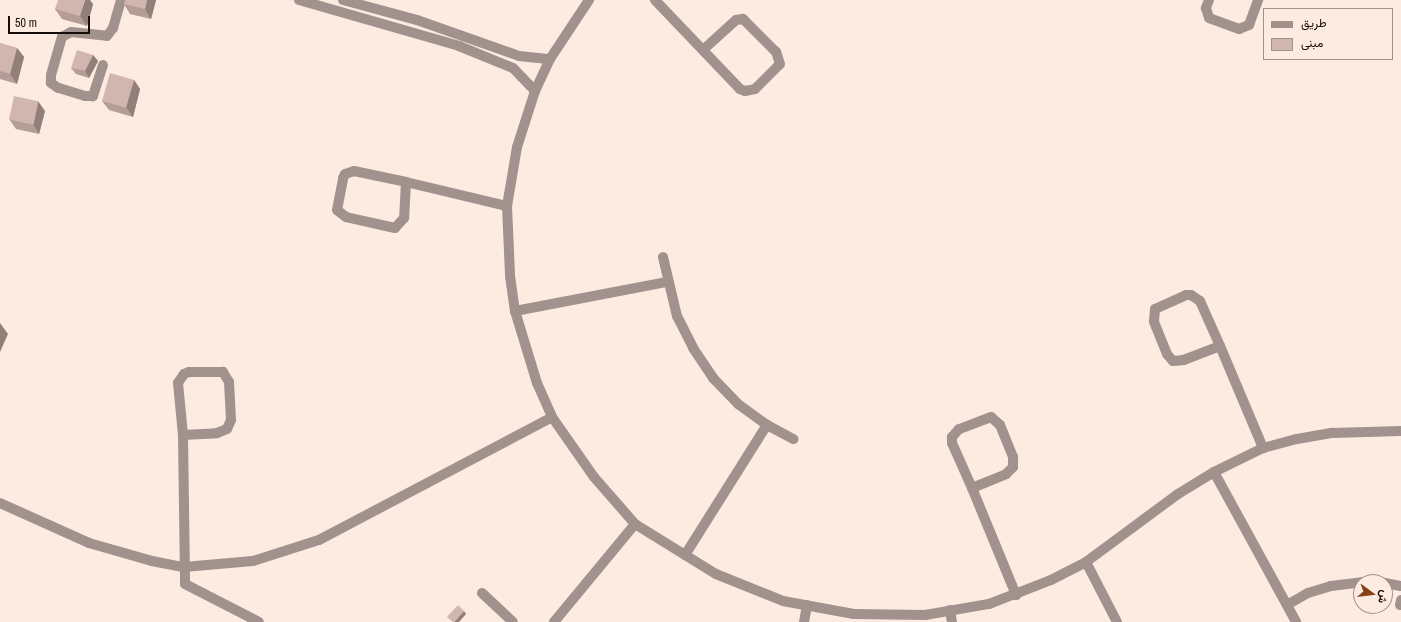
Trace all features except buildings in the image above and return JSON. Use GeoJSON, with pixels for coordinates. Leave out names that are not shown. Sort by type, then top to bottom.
{"type":"FeatureCollection","features":[{"type":"Feature","properties":{"kind":"street"},"geometry":{"type":"LineString","coordinates":[[103,65],[93,96],[85,96],[58,88],[51,83],[51,75],[62,37],[71,32],[107,36],[113,28],[121,0]]}},
{"type":"Feature","properties":{"kind":"street"},"geometry":{"type":"LineString","coordinates":[[299,0],[413,31],[481,55],[513,68],[535,91]]}},
{"type":"Feature","properties":{"kind":"street"},"geometry":{"type":"LineString","coordinates":[[343,0],[417,20],[519,56],[550,59]]}},
{"type":"Feature","properties":{"kind":"street"},"geometry":{"type":"LineString","coordinates":[[590,0],[550,59],[535,91],[517,147],[507,206],[510,276],[515,311],[537,383],[552,417],[594,477],[635,524],[685,556],[749,589],[783,601],[854,614],[890,616],[925,615],[989,604],[1016,594],[1086,562],[1178,494],[1214,472],[1263,448],[1297,439],[1332,433],[1401,431]]}},
{"type":"Feature","properties":{"kind":"street"},"geometry":{"type":"LineString","coordinates":[[655,0],[745,91],[755,88],[780,64],[776,52],[743,19],[736,20],[704,49]]}},
{"type":"Feature","properties":{"kind":"street"},"geometry":{"type":"LineString","coordinates":[[1209,0],[1206,8],[1208,18],[1239,29],[1249,25],[1258,0]]}},
{"type":"Feature","properties":{"kind":"street"},"geometry":{"type":"LineString","coordinates":[[481,55],[485,44]]}},
{"type":"Feature","properties":{"kind":"street"},"geometry":{"type":"LineString","coordinates":[[406,182],[404,218],[400,226],[390,227],[346,217],[338,210],[343,178],[349,171],[406,182],[507,206]]}},
{"type":"Feature","properties":{"kind":"street"},"geometry":{"type":"LineString","coordinates":[[663,257],[667,282],[677,316],[693,348],[709,372],[738,404],[767,425],[793,439]]}},
{"type":"Feature","properties":{"kind":"street"},"geometry":{"type":"LineString","coordinates":[[515,311],[667,282]]}},
{"type":"Feature","properties":{"kind":"street"},"geometry":{"type":"LineString","coordinates":[[1220,346],[1184,360],[1174,361],[1167,354],[1153,313],[1158,307],[1186,295],[1196,297],[1220,346],[1263,448]]}},
{"type":"Feature","properties":{"kind":"street"},"geometry":{"type":"LineString","coordinates":[[183,435],[218,433],[227,429],[230,420],[229,382],[223,372],[189,372],[180,378],[183,435],[185,584],[259,622]]}},
{"type":"Feature","properties":{"kind":"street"},"geometry":{"type":"LineString","coordinates":[[0,503],[89,543],[127,555],[184,567],[253,561],[319,540],[552,417]]}},
{"type":"Feature","properties":{"kind":"street"},"geometry":{"type":"LineString","coordinates":[[972,488],[1006,474],[1013,467],[1013,457],[1000,425],[991,417],[959,429],[952,437],[972,488],[1016,594]]}},
{"type":"Feature","properties":{"kind":"street"},"geometry":{"type":"LineString","coordinates":[[685,556],[767,425]]}},
{"type":"Feature","properties":{"kind":"street"},"geometry":{"type":"LineString","coordinates":[[1214,472],[1296,622]]}},
{"type":"Feature","properties":{"kind":"street"},"geometry":{"type":"LineString","coordinates":[[554,622],[635,524]]}},
{"type":"Feature","properties":{"kind":"street"},"geometry":{"type":"LineString","coordinates":[[1086,562],[1117,622]]}},
{"type":"Feature","properties":{"kind":"street"},"geometry":{"type":"LineString","coordinates":[[1287,605],[1308,593],[1331,586],[1353,583]]}},
{"type":"Feature","properties":{"kind":"street"},"geometry":{"type":"LineString","coordinates":[[482,593],[513,622]]}},
{"type":"Feature","properties":{"kind":"street"},"geometry":{"type":"LineString","coordinates":[[804,622],[807,605]]}},
{"type":"Feature","properties":{"kind":"street"},"geometry":{"type":"LineString","coordinates":[[950,610],[952,622]]}}]}
